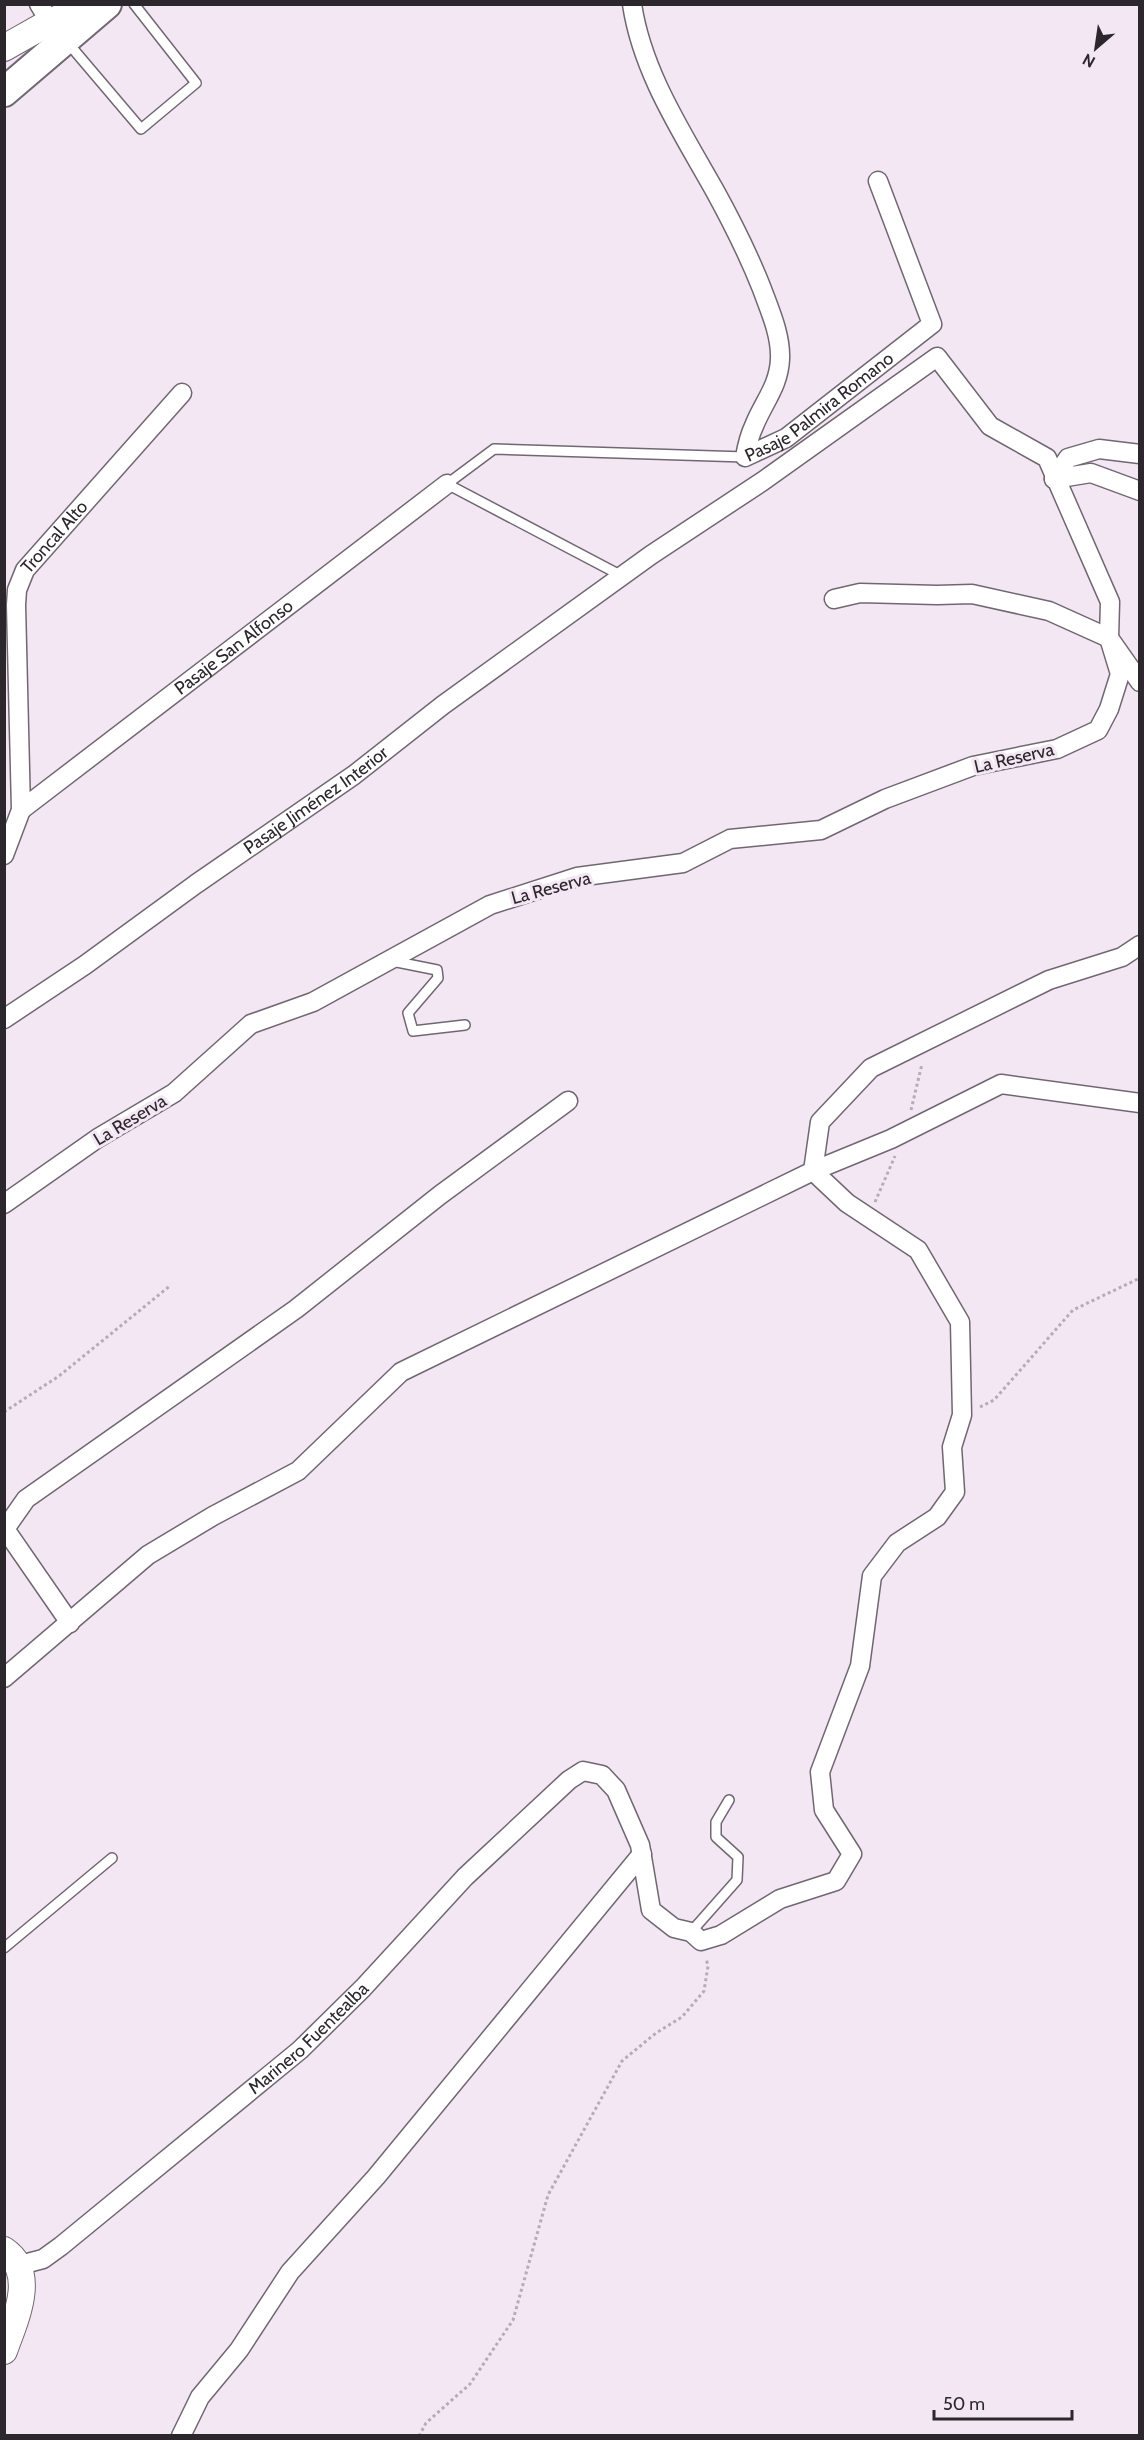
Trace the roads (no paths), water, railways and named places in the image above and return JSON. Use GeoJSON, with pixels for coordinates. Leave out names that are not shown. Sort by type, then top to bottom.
{"type":"FeatureCollection","features":[{"type":"Feature","properties":{"kind":"main road"},"geometry":{"type":"LineString","coordinates":[[4,48],[51,22],[91,4]]}},
{"type":"Feature","properties":{"kind":"main road"},"geometry":{"type":"LineString","coordinates":[[4,92],[51,22],[107,4]]}},
{"type":"Feature","properties":{"kind":"main road"},"geometry":{"type":"LineString","coordinates":[[4,2351],[20,2304],[22,2284],[12,2258]]}},
{"type":"Feature","properties":{"kind":"street","name":"Pasaje Palmira Romano"},"geometry":{"type":"LineString","coordinates":[[632,4],[652,73],[756,274],[775,325],[780,358],[776,385],[754,424],[745,457]]}},
{"type":"Feature","properties":{"kind":"street","name":"Pasaje Palmira Romano"},"geometry":{"type":"LineString","coordinates":[[745,457],[786,438],[932,324],[878,181]]}},
{"type":"Feature","properties":{"kind":"street","name":"Pasaje Jiménez Interior"},"geometry":{"type":"LineString","coordinates":[[4,1019],[85,965],[196,884],[354,775],[443,705],[651,555],[763,481],[937,357],[990,426],[1047,459],[1054,479]]}},
{"type":"Feature","properties":{"kind":"street","name":"Troncal Alto"},"geometry":{"type":"LineString","coordinates":[[4,855],[21,810],[11,636],[17,590],[25,570],[182,393]]}},
{"type":"Feature","properties":{"kind":"street"},"geometry":{"type":"LineString","coordinates":[[1054,479],[1068,458],[1078,455],[1099,449],[1140,454]]}},
{"type":"Feature","properties":{"kind":"street"},"geometry":{"type":"LineString","coordinates":[[1054,479],[1091,473],[1140,491]]}},
{"type":"Feature","properties":{"kind":"street","name":"La Reserva"},"geometry":{"type":"LineString","coordinates":[[4,1204],[98,1138],[174,1093],[251,1024],[314,1002],[490,905],[577,877],[683,863],[730,839],[821,830],[885,799],[973,766],[1057,749],[1098,730],[1109,709],[1120,674],[1109,638],[1110,602],[1054,479]]}},
{"type":"Feature","properties":{"kind":"street","name":"Pasaje San Alfonso"},"geometry":{"type":"LineString","coordinates":[[21,810],[447,484]]}},
{"type":"Feature","properties":{"kind":"street"},"geometry":{"type":"LineString","coordinates":[[834,599],[860,593],[972,594],[1049,611],[1109,638],[1140,682]]}},
{"type":"Feature","properties":{"kind":"street"},"geometry":{"type":"LineString","coordinates":[[813,1171],[820,1122],[870,1068],[1048,980],[1122,957],[1140,945]]}},
{"type":"Feature","properties":{"kind":"street"},"geometry":{"type":"LineString","coordinates":[[4,1678],[148,1555],[213,1516],[298,1472],[401,1372],[813,1171],[891,1139],[1001,1084],[1140,1103]]}},
{"type":"Feature","properties":{"kind":"street"},"geometry":{"type":"LineString","coordinates":[[70,1623],[6,1530],[26,1499],[296,1310],[440,1195],[568,1101]]}},
{"type":"Feature","properties":{"kind":"street"},"geometry":{"type":"LineString","coordinates":[[642,1854],[651,1910],[674,1928],[696,1937],[721,1935],[780,1899],[836,1881],[852,1854],[824,1810],[820,1772],[860,1666],[872,1576],[897,1543],[937,1517],[955,1492],[952,1447],[962,1415],[960,1322],[918,1250],[847,1203],[813,1171]]}},
{"type":"Feature","properties":{"kind":"street","name":"Marinero Fuentealba"},"geometry":{"type":"LineString","coordinates":[[12,2258],[43,2259],[61,2246],[300,2050],[363,1988],[465,1877],[569,1780],[583,1772],[602,1775],[616,1790],[642,1854]]}},
{"type":"Feature","properties":{"kind":"street"},"geometry":{"type":"LineString","coordinates":[[181,2436],[200,2397],[239,2350],[290,2272],[376,2177],[642,1854]]}},
{"type":"Feature","properties":{"kind":"lane"},"geometry":{"type":"LineString","coordinates":[[51,22],[141,129],[196,83],[134,4]]}},
{"type":"Feature","properties":{"kind":"lane"},"geometry":{"type":"LineString","coordinates":[[622,576],[447,484],[494,449],[745,457]]}},
{"type":"Feature","properties":{"kind":"lane"},"geometry":{"type":"LineString","coordinates":[[390,961],[437,970],[438,978],[408,1013],[413,1031],[465,1025]]}},
{"type":"Feature","properties":{"kind":"lane"},"geometry":{"type":"LineString","coordinates":[[696,1937],[737,1880],[738,1857],[716,1837],[716,1822],[729,1800]]}},
{"type":"Feature","properties":{"kind":"lane"},"geometry":{"type":"LineString","coordinates":[[4,1948],[112,1858]]}}]}
